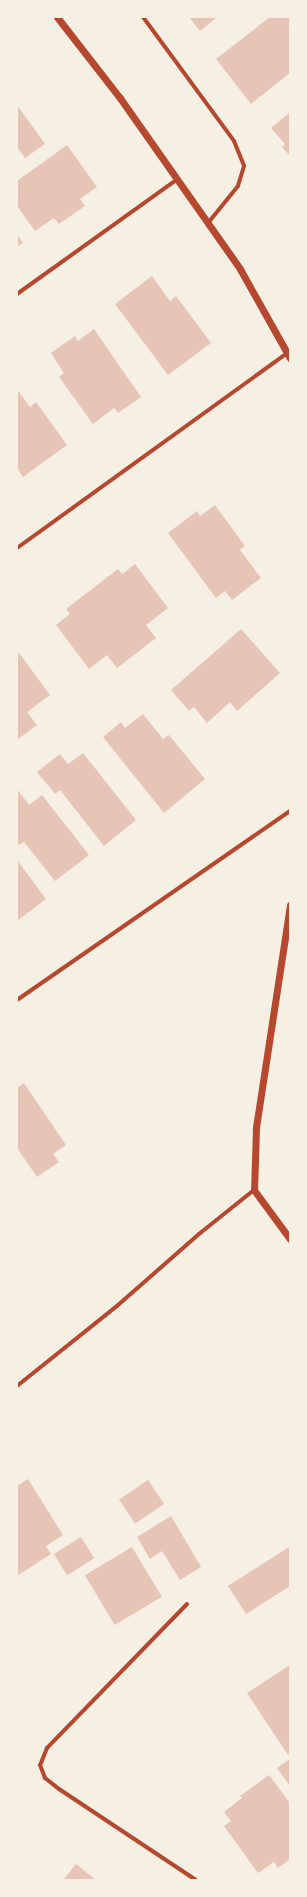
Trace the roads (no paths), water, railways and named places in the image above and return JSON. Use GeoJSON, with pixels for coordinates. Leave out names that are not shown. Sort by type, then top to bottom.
{"type":"FeatureCollection","features":[{"type":"Feature","properties":{"kind":"street"},"geometry":{"type":"LineString","coordinates":[[17,548],[289,355],[240,269],[176,180],[120,98],[57,17]]}},
{"type":"Feature","properties":{"kind":"street"},"geometry":{"type":"LineString","coordinates":[[143,17],[234,141],[244,166],[238,186],[207,224]]}},
{"type":"Feature","properties":{"kind":"street"},"geometry":{"type":"LineString","coordinates":[[17,294],[176,180]]}},
{"type":"Feature","properties":{"kind":"street"},"geometry":{"type":"LineString","coordinates":[[17,1000],[290,811]]}},
{"type":"Feature","properties":{"kind":"street"},"geometry":{"type":"LineString","coordinates":[[290,905],[257,1121],[254,1190],[290,1240]]}},
{"type":"Feature","properties":{"kind":"street"},"geometry":{"type":"LineString","coordinates":[[17,1386],[113,1310],[199,1234],[254,1190]]}},
{"type":"Feature","properties":{"kind":"street"},"geometry":{"type":"LineString","coordinates":[[186,1604],[47,1748],[40,1765],[45,1778],[59,1790],[196,1880]]}}]}
